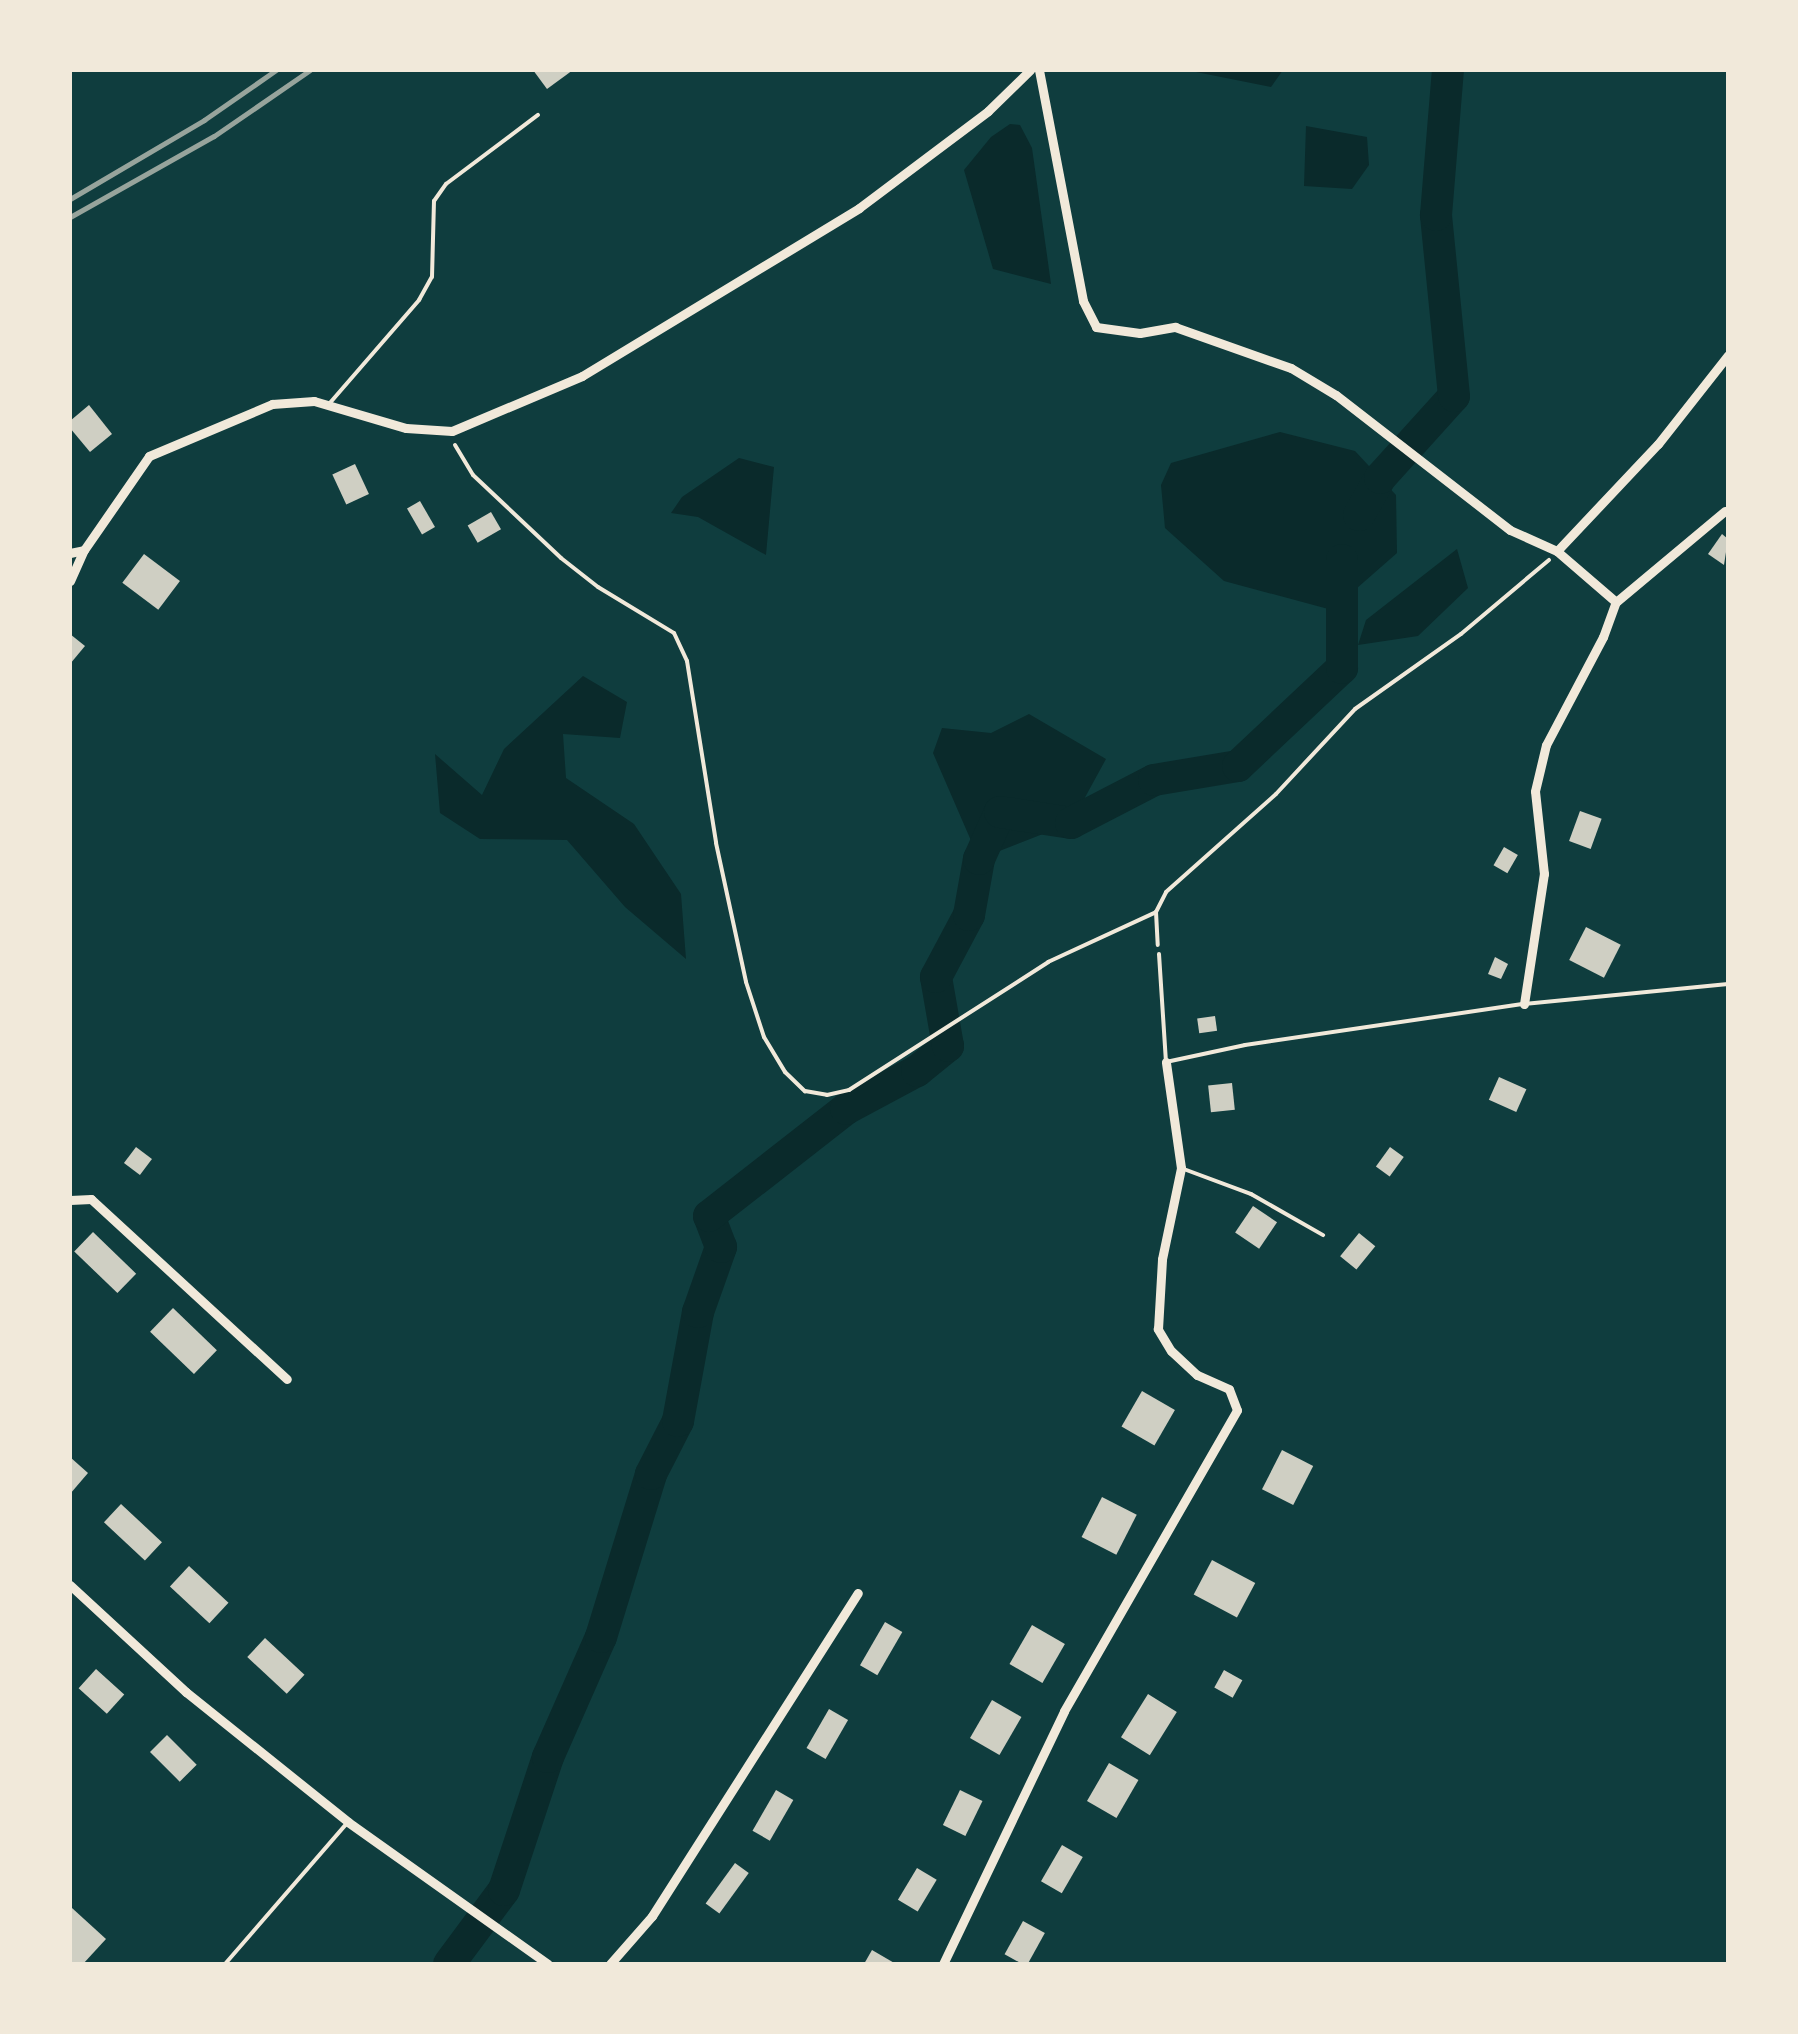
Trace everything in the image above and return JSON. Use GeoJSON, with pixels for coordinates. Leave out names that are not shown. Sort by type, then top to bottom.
{"type":"FeatureCollection","features":[{"type":"Feature","properties":{"kind":"street"},"geometry":{"type":"LineString","coordinates":[[70,581],[84,550],[149,456],[272,404],[329,404],[406,428],[452,431],[582,376],[780,260],[858,208],[988,112],[1030,70]]}},
{"type":"Feature","properties":{"kind":"street"},"geometry":{"type":"LineString","coordinates":[[1040,70],[1083,301],[1096,327],[1140,333],[1175,327],[1290,368],[1336,395],[1510,530],[1557,551],[1616,602]]}},
{"type":"Feature","properties":{"kind":"street"},"geometry":{"type":"LineString","coordinates":[[1557,551],[1658,444],[1728,354]]}},
{"type":"Feature","properties":{"kind":"street"},"geometry":{"type":"LineString","coordinates":[[1524,1004],[1544,874],[1535,791],[1546,745],[1603,638],[1616,602],[1727,510]]}},
{"type":"Feature","properties":{"kind":"street"},"geometry":{"type":"LineString","coordinates":[[70,553],[84,550]]}},
{"type":"Feature","properties":{"kind":"street"},"geometry":{"type":"LineString","coordinates":[[943,1964],[1064,1711],[1237,1410],[1228,1389],[1197,1375],[1170,1351],[1158,1329],[1162,1259],[1181,1168],[1166,1062]]}},
{"type":"Feature","properties":{"kind":"street"},"geometry":{"type":"LineString","coordinates":[[70,1200],[92,1199],[286,1379]]}},
{"type":"Feature","properties":{"kind":"street"},"geometry":{"type":"LineString","coordinates":[[70,1585],[186,1692],[348,1822],[548,1964]]}},
{"type":"Feature","properties":{"kind":"street"},"geometry":{"type":"LineString","coordinates":[[610,1964],[652,1916],[858,1592]]}},
{"type":"Feature","properties":{"kind":"lane"},"geometry":{"type":"LineString","coordinates":[[329,404],[419,300],[432,277],[434,200],[446,184],[538,116]]}},
{"type":"Feature","properties":{"kind":"lane"},"geometry":{"type":"LineString","coordinates":[[1159,954],[1166,1062],[1244,1045],[1524,1004],[1728,984]]}},
{"type":"Feature","properties":{"kind":"lane"},"geometry":{"type":"LineString","coordinates":[[1181,1168],[1252,1194],[1323,1235]]}},
{"type":"Feature","properties":{"kind":"lane"},"geometry":{"type":"LineString","coordinates":[[225,1964],[348,1822]]}},
{"type":"Feature","properties":{"kind":"path"},"geometry":{"type":"LineString","coordinates":[[452,431],[463,464],[561,558],[598,587],[674,633],[687,660],[716,843],[746,982],[764,1037],[785,1072],[806,1091],[827,1095],[850,1090],[898,1062],[1014,982],[1156,912]]}},
{"type":"Feature","properties":{"kind":"path"},"geometry":{"type":"LineString","coordinates":[[1159,954],[1156,912],[1166,892],[1276,794],[1355,710],[1536,575],[1557,551]]}},
{"type":"Feature","properties":{"kind":"water"},"geometry":{"type":"Polygon","coordinates":[[[1186,70],[1283,70],[1271,87],[1186,70]]]}},
{"type":"Feature","properties":{"kind":"water"},"geometry":{"type":"Polygon","coordinates":[[[1010,124],[1020,125],[1032,148],[1051,284],[993,269],[964,170],[991,137],[1010,124]]]}},
{"type":"Feature","properties":{"kind":"water"},"geometry":{"type":"Polygon","coordinates":[[[1306,126],[1367,137],[1369,165],[1352,189],[1304,186],[1306,126]]]}},
{"type":"Feature","properties":{"kind":"water"},"geometry":{"type":"Polygon","coordinates":[[[1280,432],[1355,451],[1396,495],[1397,553],[1332,610],[1224,581],[1165,528],[1161,485],[1171,463],[1280,432]]]}},
{"type":"Feature","properties":{"kind":"water"},"geometry":{"type":"Polygon","coordinates":[[[739,458],[774,467],[766,555],[698,517],[671,513],[682,497],[739,458]]]}},
{"type":"Feature","properties":{"kind":"water"},"geometry":{"type":"Polygon","coordinates":[[[1457,549],[1468,588],[1418,636],[1358,645],[1366,620],[1457,549]]]}},
{"type":"Feature","properties":{"kind":"water"},"geometry":{"type":"Polygon","coordinates":[[[583,676],[627,702],[620,738],[563,734],[566,778],[634,824],[681,894],[686,959],[625,907],[567,840],[480,839],[440,813],[435,754],[482,795],[504,749],[583,676]]]}},
{"type":"Feature","properties":{"kind":"water"},"geometry":{"type":"Polygon","coordinates":[[[1029,714],[1106,759],[1071,823],[979,859],[933,753],[942,728],[991,733],[1029,714]]]}},
{"type":"Feature","properties":{"kind":"building"},"geometry":{"type":"Polygon","coordinates":[[[533,70],[573,70],[547,89],[533,70]]]}},
{"type":"Feature","properties":{"kind":"building"},"geometry":{"type":"Polygon","coordinates":[[[89,405],[112,434],[90,452],[70,428],[70,421],[89,405]]]}},
{"type":"Feature","properties":{"kind":"building"},"geometry":{"type":"Polygon","coordinates":[[[355,464],[369,494],[346,504],[332,475],[355,464]]]}},
{"type":"Feature","properties":{"kind":"building"},"geometry":{"type":"Polygon","coordinates":[[[420,501],[435,527],[422,534],[407,508],[420,501]]]}},
{"type":"Feature","properties":{"kind":"building"},"geometry":{"type":"Polygon","coordinates":[[[491,512],[501,529],[478,543],[468,526],[491,512]]]}},
{"type":"Feature","properties":{"kind":"building"},"geometry":{"type":"Polygon","coordinates":[[[1722,534],[1728,539],[1724,565],[1708,554],[1722,534]]]}},
{"type":"Feature","properties":{"kind":"building"},"geometry":{"type":"Polygon","coordinates":[[[144,554],[180,581],[158,610],[122,583],[144,554]]]}},
{"type":"Feature","properties":{"kind":"building"},"geometry":{"type":"Polygon","coordinates":[[[70,634],[85,646],[70,664],[70,634]]]}},
{"type":"Feature","properties":{"kind":"building"},"geometry":{"type":"Polygon","coordinates":[[[1580,811],[1602,819],[1591,849],[1569,841],[1580,811]]]}},
{"type":"Feature","properties":{"kind":"building"},"geometry":{"type":"Polygon","coordinates":[[[1504,847],[1518,855],[1507,873],[1494,865],[1504,847]]]}},
{"type":"Feature","properties":{"kind":"building"},"geometry":{"type":"Polygon","coordinates":[[[1586,927],[1621,945],[1604,978],[1569,960],[1586,927]]]}},
{"type":"Feature","properties":{"kind":"building"},"geometry":{"type":"Polygon","coordinates":[[[1495,957],[1508,964],[1501,979],[1488,974],[1495,957]]]}},
{"type":"Feature","properties":{"kind":"building"},"geometry":{"type":"Polygon","coordinates":[[[1215,1016],[1217,1031],[1199,1033],[1197,1019],[1215,1016]]]}},
{"type":"Feature","properties":{"kind":"building"},"geometry":{"type":"Polygon","coordinates":[[[1499,1077],[1526,1089],[1516,1112],[1489,1100],[1499,1077]]]}},
{"type":"Feature","properties":{"kind":"building"},"geometry":{"type":"Polygon","coordinates":[[[1232,1083],[1235,1110],[1211,1112],[1208,1086],[1232,1083]]]}},
{"type":"Feature","properties":{"kind":"building"},"geometry":{"type":"Polygon","coordinates":[[[136,1147],[152,1159],[140,1175],[124,1163],[136,1147]]]}},
{"type":"Feature","properties":{"kind":"building"},"geometry":{"type":"Polygon","coordinates":[[[1390,1147],[1404,1157],[1390,1176],[1376,1166],[1390,1147]]]}},
{"type":"Feature","properties":{"kind":"building"},"geometry":{"type":"Polygon","coordinates":[[[1253,1206],[1277,1222],[1259,1249],[1235,1233],[1253,1206]]]}},
{"type":"Feature","properties":{"kind":"building"},"geometry":{"type":"Polygon","coordinates":[[[93,1232],[136,1274],[117,1293],[74,1251],[93,1232]]]}},
{"type":"Feature","properties":{"kind":"building"},"geometry":{"type":"Polygon","coordinates":[[[1359,1233],[1375,1246],[1356,1270],[1340,1256],[1359,1233]]]}},
{"type":"Feature","properties":{"kind":"building"},"geometry":{"type":"Polygon","coordinates":[[[173,1308],[217,1350],[194,1374],[150,1332],[173,1308]]]}},
{"type":"Feature","properties":{"kind":"building"},"geometry":{"type":"Polygon","coordinates":[[[1142,1391],[1175,1410],[1154,1446],[1122,1427],[1142,1391]]]}},
{"type":"Feature","properties":{"kind":"building"},"geometry":{"type":"Polygon","coordinates":[[[1282,1450],[1313,1466],[1293,1505],[1262,1489],[1282,1450]]]}},
{"type":"Feature","properties":{"kind":"building"},"geometry":{"type":"Polygon","coordinates":[[[70,1457],[88,1473],[70,1494],[70,1457]]]}},
{"type":"Feature","properties":{"kind":"building"},"geometry":{"type":"Polygon","coordinates":[[[1102,1497],[1137,1515],[1116,1555],[1082,1537],[1102,1497]]]}},
{"type":"Feature","properties":{"kind":"building"},"geometry":{"type":"Polygon","coordinates":[[[121,1504],[162,1542],[145,1560],[104,1522],[121,1504]]]}},
{"type":"Feature","properties":{"kind":"building"},"geometry":{"type":"Polygon","coordinates":[[[1212,1560],[1255,1583],[1237,1617],[1194,1594],[1212,1560]]]}},
{"type":"Feature","properties":{"kind":"building"},"geometry":{"type":"Polygon","coordinates":[[[189,1566],[228,1603],[209,1623],[170,1586],[189,1566]]]}},
{"type":"Feature","properties":{"kind":"building"},"geometry":{"type":"Polygon","coordinates":[[[885,1622],[902,1632],[877,1675],[860,1665],[885,1622]]]}},
{"type":"Feature","properties":{"kind":"building"},"geometry":{"type":"Polygon","coordinates":[[[1032,1625],[1065,1644],[1042,1683],[1010,1664],[1032,1625]]]}},
{"type":"Feature","properties":{"kind":"building"},"geometry":{"type":"Polygon","coordinates":[[[265,1638],[304,1675],[287,1694],[247,1657],[265,1638]]]}},
{"type":"Feature","properties":{"kind":"building"},"geometry":{"type":"Polygon","coordinates":[[[96,1669],[124,1694],[107,1714],[79,1688],[96,1669]]]}},
{"type":"Feature","properties":{"kind":"building"},"geometry":{"type":"Polygon","coordinates":[[[1224,1670],[1242,1680],[1233,1698],[1214,1687],[1224,1670]]]}},
{"type":"Feature","properties":{"kind":"building"},"geometry":{"type":"Polygon","coordinates":[[[1148,1694],[1177,1712],[1150,1755],[1121,1737],[1148,1694]]]}},
{"type":"Feature","properties":{"kind":"building"},"geometry":{"type":"Polygon","coordinates":[[[992,1700],[1021,1717],[999,1755],[970,1738],[992,1700]]]}},
{"type":"Feature","properties":{"kind":"building"},"geometry":{"type":"Polygon","coordinates":[[[829,1709],[848,1720],[826,1759],[806,1748],[829,1709]]]}},
{"type":"Feature","properties":{"kind":"building"},"geometry":{"type":"Polygon","coordinates":[[[167,1735],[197,1765],[180,1782],[150,1752],[167,1735]]]}},
{"type":"Feature","properties":{"kind":"building"},"geometry":{"type":"Polygon","coordinates":[[[1109,1763],[1138,1780],[1116,1818],[1087,1801],[1109,1763]]]}},
{"type":"Feature","properties":{"kind":"building"},"geometry":{"type":"Polygon","coordinates":[[[776,1790],[793,1800],[770,1841],[752,1831],[776,1790]]]}},
{"type":"Feature","properties":{"kind":"building"},"geometry":{"type":"Polygon","coordinates":[[[960,1790],[982,1801],[965,1836],[943,1825],[960,1790]]]}},
{"type":"Feature","properties":{"kind":"building"},"geometry":{"type":"Polygon","coordinates":[[[1062,1845],[1083,1857],[1062,1893],[1041,1881],[1062,1845]]]}},
{"type":"Feature","properties":{"kind":"building"},"geometry":{"type":"Polygon","coordinates":[[[735,1863],[749,1873],[719,1913],[706,1903],[735,1863]]]}},
{"type":"Feature","properties":{"kind":"building"},"geometry":{"type":"Polygon","coordinates":[[[917,1868],[937,1880],[918,1912],[898,1900],[917,1868]]]}},
{"type":"Feature","properties":{"kind":"building"},"geometry":{"type":"Polygon","coordinates":[[[72,1908],[106,1939],[83,1964],[70,1964],[72,1908]]]}},
{"type":"Feature","properties":{"kind":"building"},"geometry":{"type":"Polygon","coordinates":[[[1023,1921],[1045,1933],[1028,1964],[1005,1954],[1023,1921]]]}},
{"type":"Feature","properties":{"kind":"building"},"geometry":{"type":"Polygon","coordinates":[[[872,1950],[896,1964],[864,1964],[872,1950]]]}},
{"type":"Feature","properties":{"kind":"waterway"},"geometry":{"type":"LineString","coordinates":[[1359,515],[1380,478],[1454,396],[1436,215],[1448,70]]}},
{"type":"Feature","properties":{"kind":"waterway"},"geometry":{"type":"LineString","coordinates":[[449,1964],[504,1890],[548,1757],[601,1637],[651,1474],[678,1421],[698,1312],[721,1247],[709,1216],[846,1109],[917,1071],[948,1046],[936,977],[969,915],[979,859],[1000,812],[1071,823],[1154,780],[1238,766],[1342,668],[1342,560]]}},
{"type":"Feature","properties":{"kind":"railway"},"geometry":{"type":"LineString","coordinates":[[70,199],[204,120],[276,70]]}},
{"type":"Feature","properties":{"kind":"railway"},"geometry":{"type":"LineString","coordinates":[[70,217],[214,136],[310,70]]}}]}
